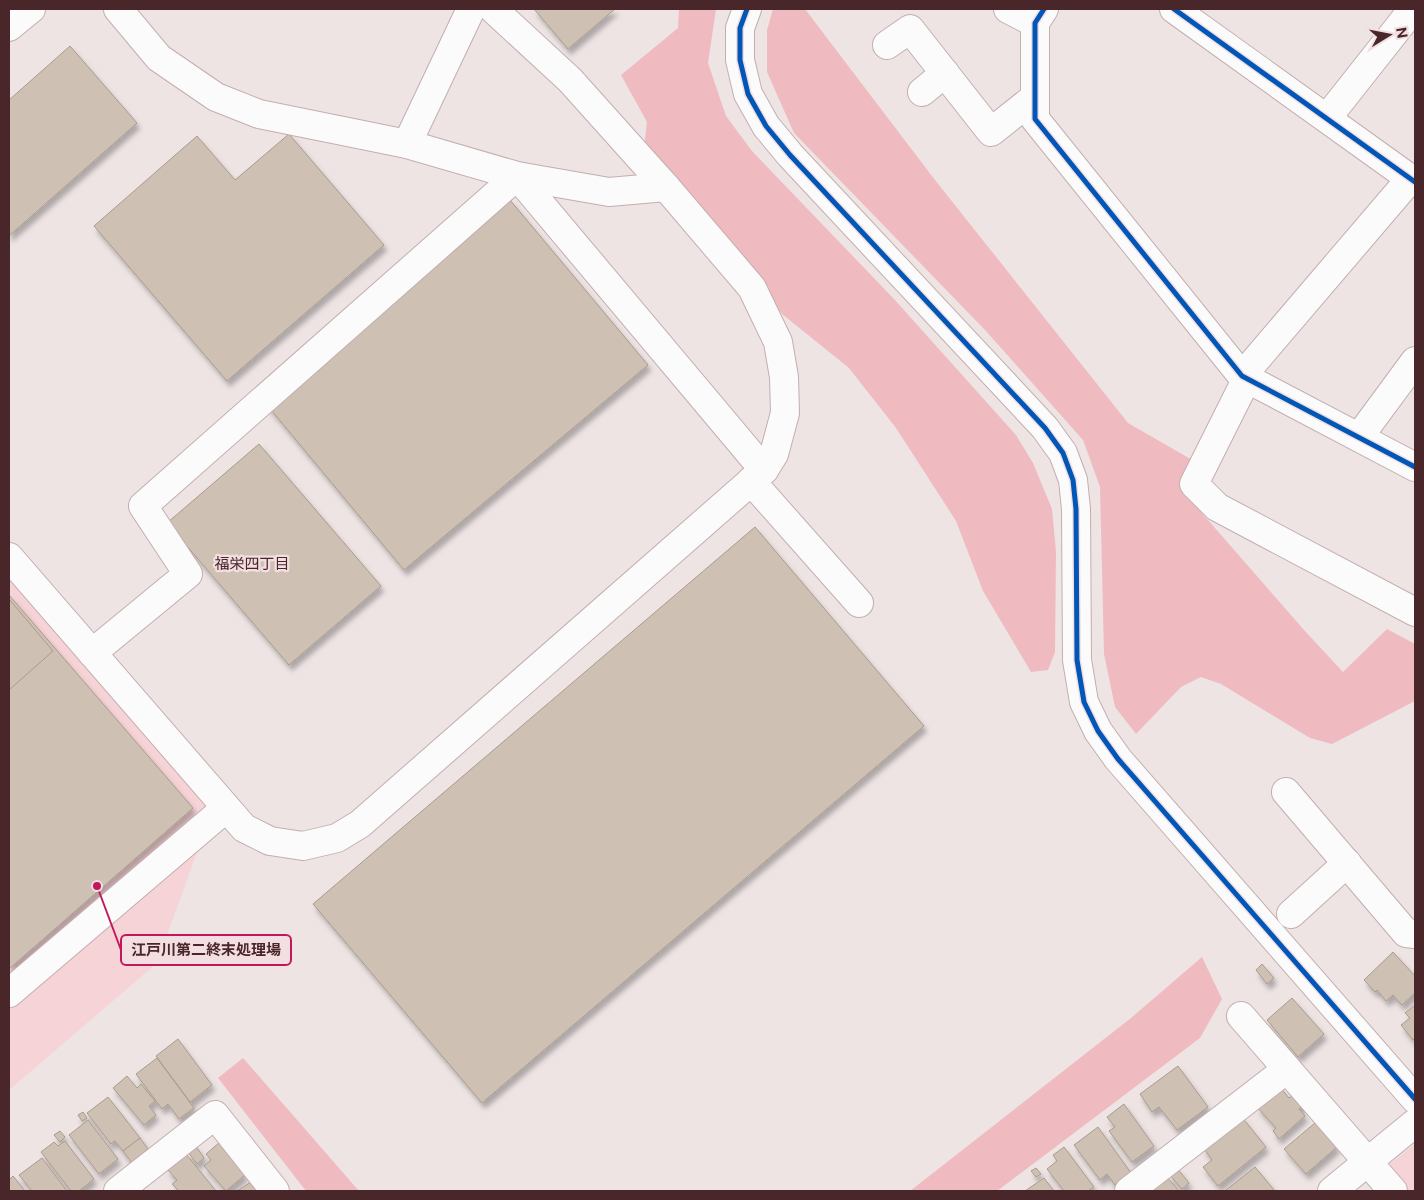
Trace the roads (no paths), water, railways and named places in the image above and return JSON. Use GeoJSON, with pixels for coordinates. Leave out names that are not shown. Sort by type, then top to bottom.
{"type":"FeatureCollection","features":[{"type":"Feature","properties":{"kind":"street"},"geometry":{"type":"LineString","coordinates":[[9,26],[31,9]]}},
{"type":"Feature","properties":{"kind":"street"},"geometry":{"type":"LineString","coordinates":[[118,9],[160,58],[216,97],[259,114],[407,144],[518,176],[609,192],[666,187]]}},
{"type":"Feature","properties":{"kind":"street"},"geometry":{"type":"LineString","coordinates":[[407,144],[471,9]]}},
{"type":"Feature","properties":{"kind":"street"},"geometry":{"type":"LineString","coordinates":[[9,557],[244,828],[270,841],[303,846],[337,838],[360,824],[757,476],[774,454],[785,413],[784,377],[778,342],[752,288],[666,187],[570,80],[493,9]]}},
{"type":"Feature","properties":{"kind":"street"},"geometry":{"type":"LineString","coordinates":[[747,9],[740,28],[740,60],[748,94],[766,126],[797,162],[1045,428],[1063,453],[1073,480],[1076,509],[1077,660],[1084,702],[1098,731],[1118,759],[1415,1099]]}},
{"type":"Feature","properties":{"kind":"street"},"geometry":{"type":"LineString","coordinates":[[1008,9],[1039,16],[1035,119],[1245,377],[1415,467]]}},
{"type":"Feature","properties":{"kind":"street"},"geometry":{"type":"LineString","coordinates":[[1174,9],[1413,180],[1245,377],[1194,484],[1217,507],[1415,612]]}},
{"type":"Feature","properties":{"kind":"street"},"geometry":{"type":"LineString","coordinates":[[1327,118],[1413,9]]}},
{"type":"Feature","properties":{"kind":"street"},"geometry":{"type":"LineString","coordinates":[[888,46],[910,29],[991,132],[1035,96]]}},
{"type":"Feature","properties":{"kind":"street"},"geometry":{"type":"LineString","coordinates":[[922,92],[945,73]]}},
{"type":"Feature","properties":{"kind":"street"},"geometry":{"type":"LineString","coordinates":[[518,176],[859,603]]}},
{"type":"Feature","properties":{"kind":"street"},"geometry":{"type":"LineString","coordinates":[[92,653],[188,574],[143,506],[518,176]]}},
{"type":"Feature","properties":{"kind":"street"},"geometry":{"type":"LineString","coordinates":[[1358,437],[1415,361]]}},
{"type":"Feature","properties":{"kind":"street"},"geometry":{"type":"LineString","coordinates":[[1286,792],[1406,933],[1415,934]]}},
{"type":"Feature","properties":{"kind":"street"},"geometry":{"type":"LineString","coordinates":[[9,993],[226,808]]}},
{"type":"Feature","properties":{"kind":"street"},"geometry":{"type":"LineString","coordinates":[[1291,914],[1346,863]]}},
{"type":"Feature","properties":{"kind":"street"},"geometry":{"type":"LineString","coordinates":[[1241,1016],[1394,1191]]}},
{"type":"Feature","properties":{"kind":"street"},"geometry":{"type":"LineString","coordinates":[[1130,1191],[1287,1069]]}},
{"type":"Feature","properties":{"kind":"street"},"geometry":{"type":"LineString","coordinates":[[118,1191],[215,1115],[275,1191]]}},
{"type":"Feature","properties":{"kind":"street"},"geometry":{"type":"LineString","coordinates":[[1332,1191],[1415,1123]]}},
{"type":"Feature","properties":{"kind":"place","name":"江戸川第二終末処理場"},"geometry":{"type":"Point","coordinates":[97,886]}},
{"type":"Feature","properties":{"kind":"district","name":"福栄四丁目"},"geometry":{"type":"Point","coordinates":[252,563]}}]}
